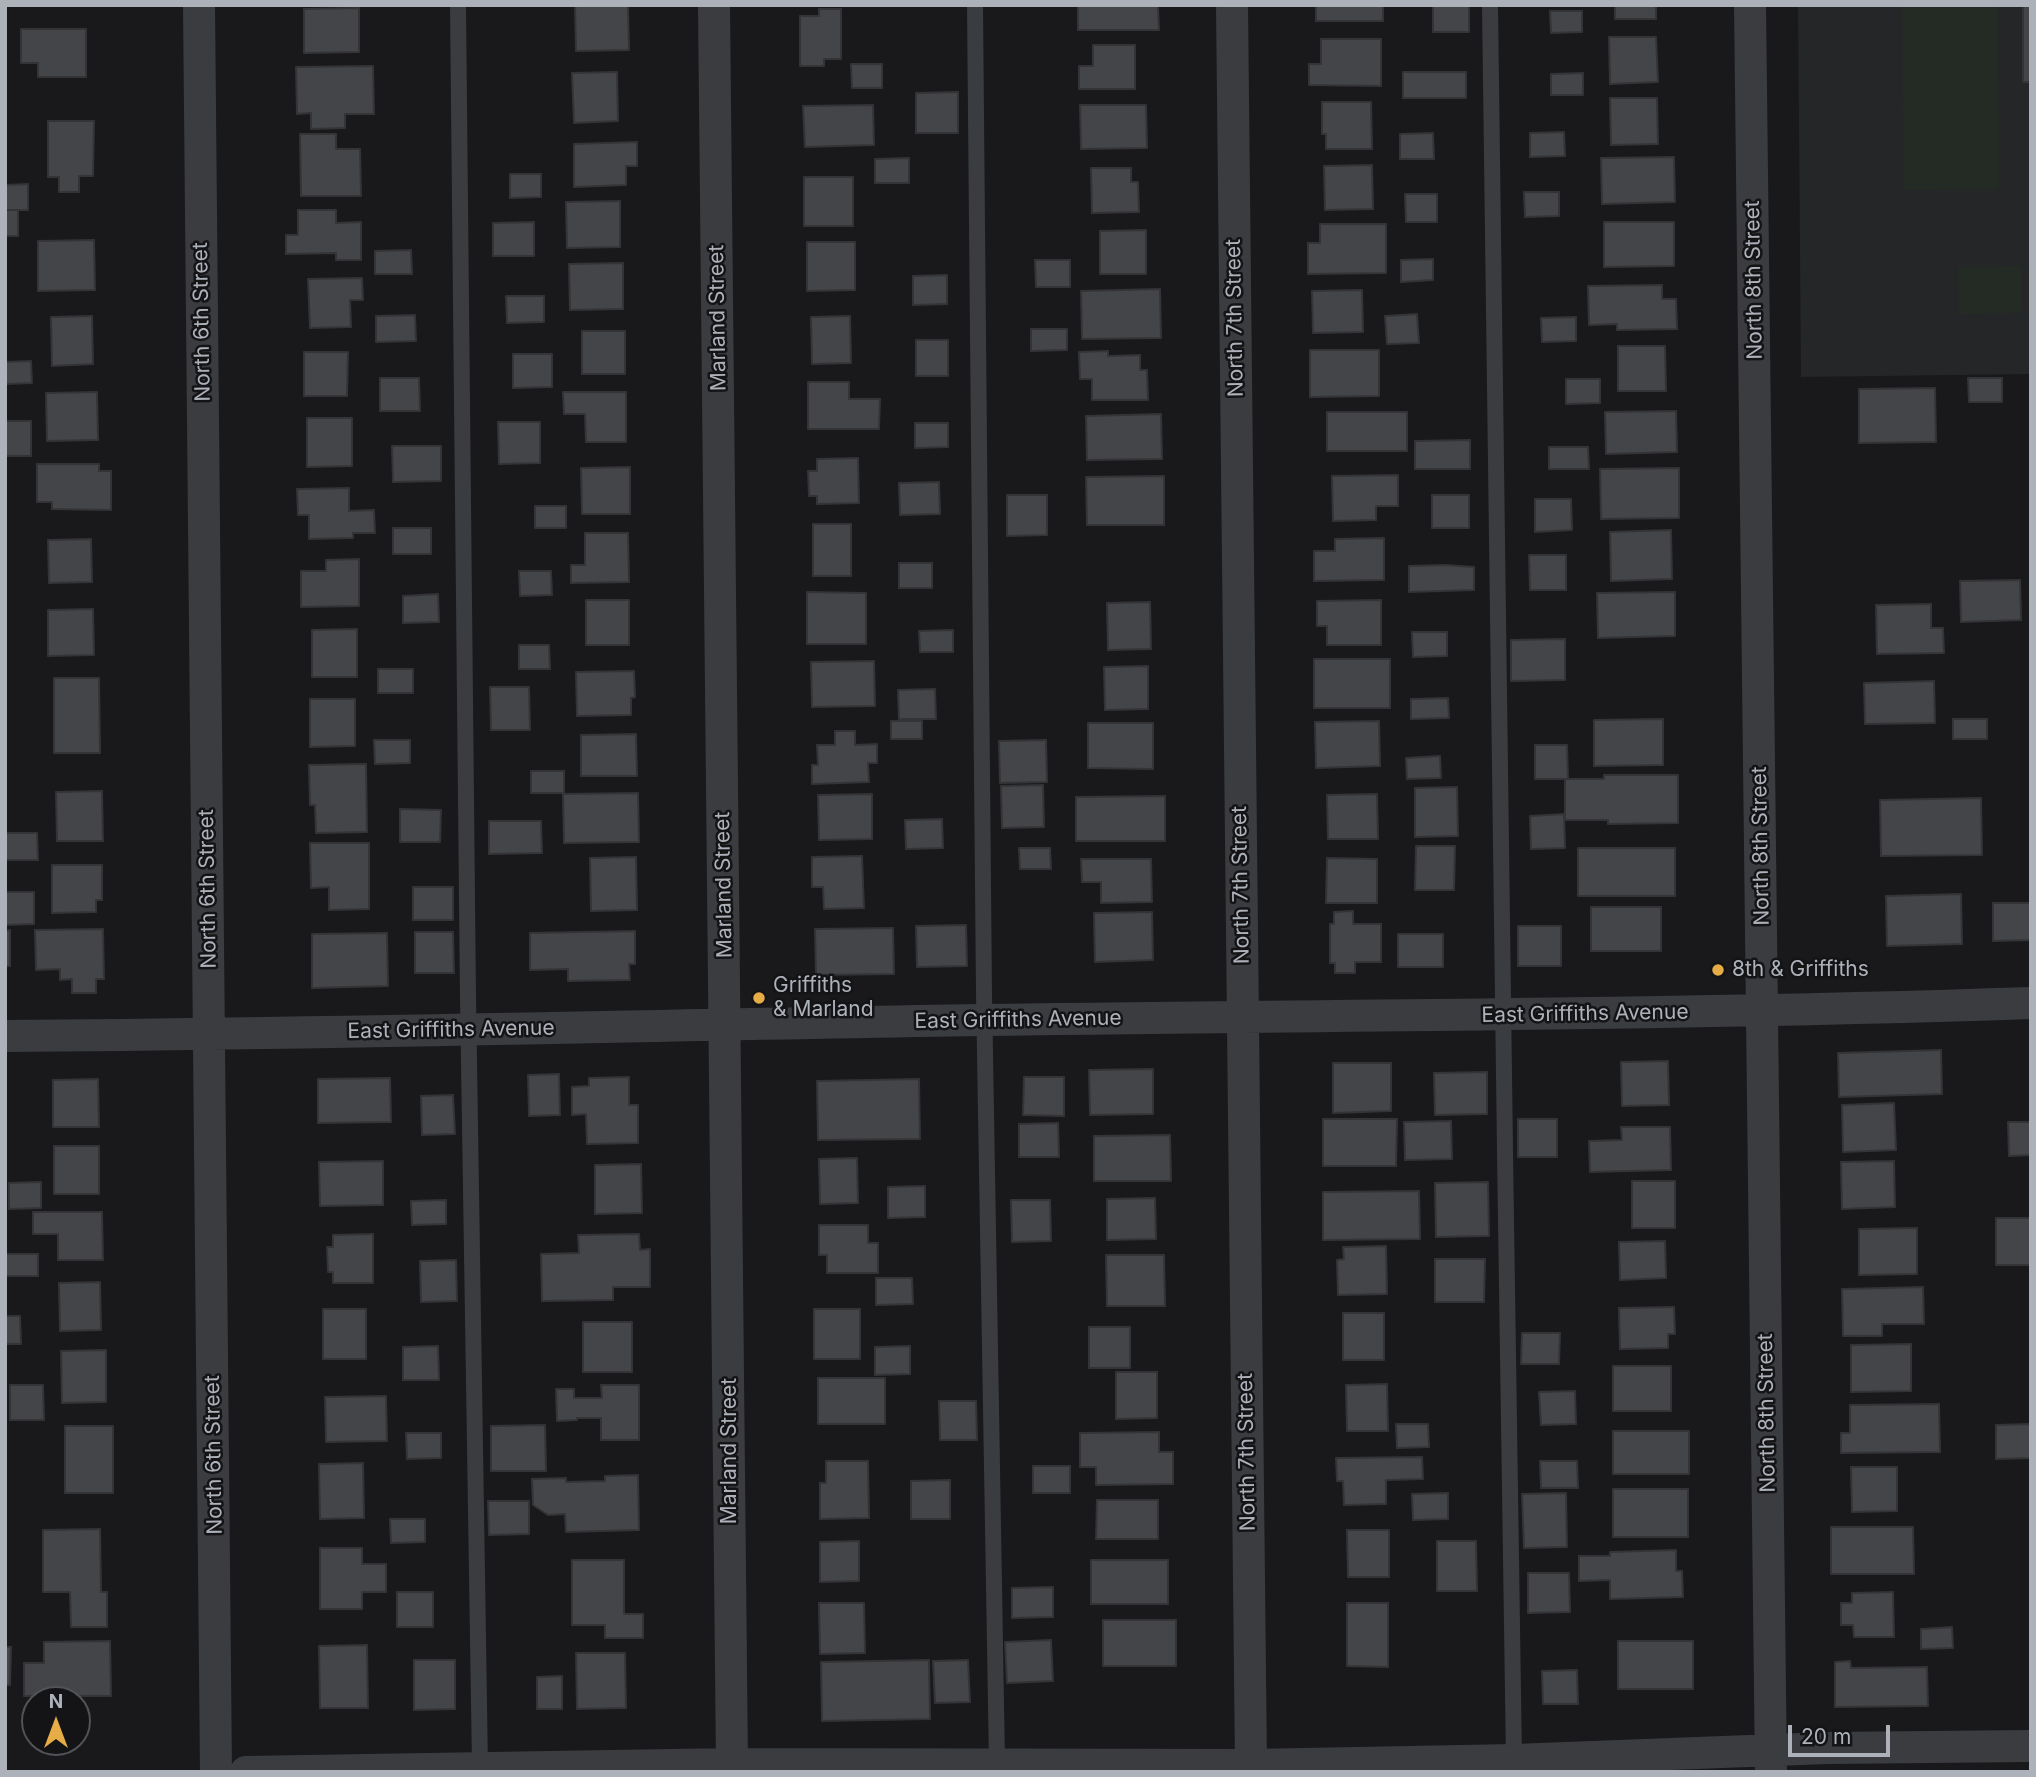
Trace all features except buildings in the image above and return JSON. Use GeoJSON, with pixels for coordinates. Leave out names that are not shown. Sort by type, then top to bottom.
{"type":"FeatureCollection","features":[{"type":"Feature","properties":{"kind":"street","name":"North 6th Street"},"geometry":{"type":"LineString","coordinates":[[199,5],[216,1772]]}},
{"type":"Feature","properties":{"kind":"street","name":"Marland Street"},"geometry":{"type":"LineString","coordinates":[[714,5],[732,1764]]}},
{"type":"Feature","properties":{"kind":"street","name":"North 7th Street"},"geometry":{"type":"LineString","coordinates":[[1232,5],[1251,1765]]}},
{"type":"Feature","properties":{"kind":"street","name":"North 8th Street"},"geometry":{"type":"LineString","coordinates":[[1750,5],[1771,1761]]}},
{"type":"Feature","properties":{"kind":"street","name":"East Griffiths Avenue"},"geometry":{"type":"LineString","coordinates":[[5,1036],[210,1035],[985,1020],[1504,1016],[2031,1003]]}},
{"type":"Feature","properties":{"kind":"street"},"geometry":{"type":"LineString","coordinates":[[246,1772],[732,1764],[997,1763],[1181,1768],[1251,1765],[1471,1766],[1514,1760],[1771,1761],[2031,1746]]}},
{"type":"Feature","properties":{"kind":"lane"},"geometry":{"type":"LineString","coordinates":[[458,5],[468,1030],[480,1767]]}},
{"type":"Feature","properties":{"kind":"lane"},"geometry":{"type":"LineString","coordinates":[[975,5],[985,1020],[997,1763]]}},
{"type":"Feature","properties":{"kind":"lane"},"geometry":{"type":"LineString","coordinates":[[1490,5],[1494,488],[1514,1760]]}},
{"type":"Feature","properties":{"kind":"shaded area"},"geometry":{"type":"Polygon","coordinates":[[[1798,5],[2031,5],[2031,374],[1801,377],[1798,5]]]}},
{"type":"Feature","properties":{"kind":"shaded area"},"geometry":{"type":"Polygon","coordinates":[[[1902,5],[1997,5],[1999,189],[1904,190],[1902,5]]]}},
{"type":"Feature","properties":{"kind":"shaded area"},"geometry":{"type":"Polygon","coordinates":[[[2021,266],[2022,313],[1959,314],[1958,267],[2021,266]]]}},
{"type":"Feature","properties":{"kind":"place","name":"8th & Griffiths"},"geometry":{"type":"Point","coordinates":[1718,970]}},
{"type":"Feature","properties":{"kind":"place","name":"Griffiths & Marland"},"geometry":{"type":"Point","coordinates":[759,998]}}]}
